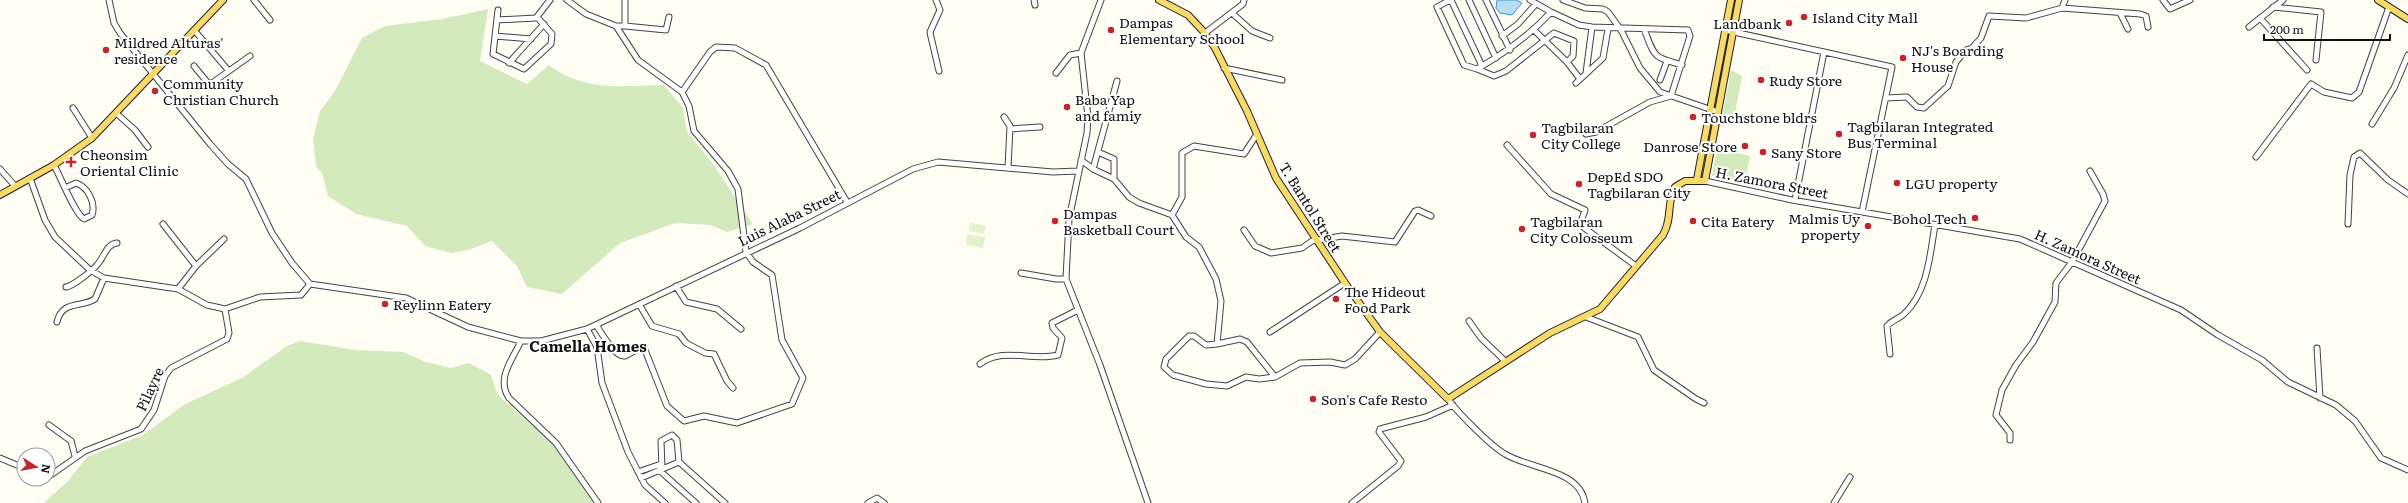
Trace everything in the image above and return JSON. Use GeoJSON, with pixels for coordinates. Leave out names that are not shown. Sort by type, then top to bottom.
{"type":"FeatureCollection","features":[{"type":"Feature","properties":{"kind":"main road"},"geometry":{"type":"LineString","coordinates":[[0,195],[54,165],[92,138],[153,72],[224,0]]}},
{"type":"Feature","properties":{"kind":"main road","name":"T. Bantol Street"},"geometry":{"type":"LineString","coordinates":[[1160,0],[1188,15],[1205,33],[1257,134],[1276,178],[1345,283],[1380,332],[1448,399]]}},
{"type":"Feature","properties":{"kind":"main road"},"geometry":{"type":"LineString","coordinates":[[1731,0],[1697,179],[1705,181],[1739,0]]}},
{"type":"Feature","properties":{"kind":"main road"},"geometry":{"type":"LineString","coordinates":[[2378,0],[2408,19]]}},
{"type":"Feature","properties":{"kind":"main road"},"geometry":{"type":"LineString","coordinates":[[1724,41],[1731,42]]}},
{"type":"Feature","properties":{"kind":"main road","name":"H. Zamora Street"},"geometry":{"type":"LineString","coordinates":[[1448,399],[1550,333],[1600,309],[1663,235],[1669,223],[1670,200],[1675,187],[1685,181],[1697,179]]}},
{"type":"Feature","properties":{"kind":"street"},"geometry":{"type":"LineString","coordinates":[[30,178],[45,220],[55,237],[90,270],[104,278],[178,289],[207,305],[225,309],[260,297],[301,294],[310,284],[292,263],[272,233],[246,179],[228,164],[210,144],[120,33],[114,23],[108,0]]}},
{"type":"Feature","properties":{"kind":"street"},"geometry":{"type":"LineString","coordinates":[[254,0],[270,20]]}},
{"type":"Feature","properties":{"kind":"street"},"geometry":{"type":"LineString","coordinates":[[497,20],[532,19],[537,17],[550,0]]}},
{"type":"Feature","properties":{"kind":"street"},"geometry":{"type":"LineString","coordinates":[[567,0],[586,14],[616,26],[666,30],[669,17]]}},
{"type":"Feature","properties":{"kind":"street"},"geometry":{"type":"LineString","coordinates":[[625,0],[625,26]]}},
{"type":"Feature","properties":{"kind":"street"},"geometry":{"type":"LineString","coordinates":[[936,0],[940,10],[930,32],[940,71]]}},
{"type":"Feature","properties":{"kind":"street"},"geometry":{"type":"LineString","coordinates":[[1101,0],[1080,53],[1088,117],[1069,219],[1066,279],[1100,365],[1148,503]]}},
{"type":"Feature","properties":{"kind":"street"},"geometry":{"type":"LineString","coordinates":[[1205,33],[1232,12],[1244,0]]}},
{"type":"Feature","properties":{"kind":"street"},"geometry":{"type":"LineString","coordinates":[[1480,68],[1451,0],[1437,6],[1464,65],[1480,68],[1494,76],[1506,70],[1554,33],[1574,41],[1573,56],[1567,62]]}},
{"type":"Feature","properties":{"kind":"street"},"geometry":{"type":"LineString","coordinates":[[1469,0],[1496,58]]}},
{"type":"Feature","properties":{"kind":"street"},"geometry":{"type":"LineString","coordinates":[[1486,0],[1510,50]]}},
{"type":"Feature","properties":{"kind":"street"},"geometry":{"type":"LineString","coordinates":[[1530,0],[1579,25],[1621,30],[1688,30],[1690,36],[1671,96]]}},
{"type":"Feature","properties":{"kind":"street"},"geometry":{"type":"LineString","coordinates":[[1563,0],[1585,8],[1606,10],[1621,30],[1640,68],[1660,92],[1718,112]]}},
{"type":"Feature","properties":{"kind":"street"},"geometry":{"type":"LineString","coordinates":[[2062,8],[2065,0]]}},
{"type":"Feature","properties":{"kind":"street"},"geometry":{"type":"LineString","coordinates":[[2162,0],[2170,9],[2190,0]]}},
{"type":"Feature","properties":{"kind":"street"},"geometry":{"type":"LineString","coordinates":[[2249,27],[2283,0]]}},
{"type":"Feature","properties":{"kind":"street"},"geometry":{"type":"LineString","coordinates":[[1502,36],[1518,24],[1536,4]]}},
{"type":"Feature","properties":{"kind":"street"},"geometry":{"type":"LineString","coordinates":[[2273,7],[2321,12],[2316,60]]}},
{"type":"Feature","properties":{"kind":"street"},"geometry":{"type":"LineString","coordinates":[[2256,157],[2311,84],[2324,92],[2352,98],[2359,92],[2389,7]]}},
{"type":"Feature","properties":{"kind":"street"},"geometry":{"type":"LineString","coordinates":[[1886,98],[1906,97],[1920,108],[1933,102],[1948,86],[1956,62],[1962,54],[1981,38],[1989,16],[2026,18],[2062,8],[2132,13],[2146,16],[2148,27]]}},
{"type":"Feature","properties":{"kind":"street"},"geometry":{"type":"LineString","coordinates":[[498,10],[493,54],[509,63],[527,69],[551,44],[552,34],[537,17]]}},
{"type":"Feature","properties":{"kind":"street"},"geometry":{"type":"LineString","coordinates":[[1232,12],[1252,31],[1270,38]]}},
{"type":"Feature","properties":{"kind":"street"},"geometry":{"type":"LineString","coordinates":[[1480,68],[1510,50],[1534,30],[1551,12]]}},
{"type":"Feature","properties":{"kind":"street"},"geometry":{"type":"LineString","coordinates":[[2120,13],[2128,29]]}},
{"type":"Feature","properties":{"kind":"street"},"geometry":{"type":"LineString","coordinates":[[2260,18],[2307,70]]}},
{"type":"Feature","properties":{"kind":"street"},"geometry":{"type":"LineString","coordinates":[[509,63],[544,24]]}},
{"type":"Feature","properties":{"kind":"street"},"geometry":{"type":"LineString","coordinates":[[596,325],[614,350],[620,355],[626,355],[639,349],[645,350],[661,395],[667,406],[684,421],[704,416],[737,423],[792,404],[803,378],[782,340],[772,275],[753,262],[746,252],[738,189],[728,171],[694,131],[689,106],[682,92],[638,60],[616,26]]}},
{"type":"Feature","properties":{"kind":"street"},"geometry":{"type":"LineString","coordinates":[[1586,73],[1592,27]]}},
{"type":"Feature","properties":{"kind":"street"},"geometry":{"type":"LineString","coordinates":[[1534,30],[1567,62],[1578,81],[1604,56],[1608,29]]}},
{"type":"Feature","properties":{"kind":"street"},"geometry":{"type":"LineString","coordinates":[[1644,29],[1653,52],[1658,58],[1682,65]]}},
{"type":"Feature","properties":{"kind":"street"},"geometry":{"type":"LineString","coordinates":[[194,30],[228,70]]}},
{"type":"Feature","properties":{"kind":"street"},"geometry":{"type":"LineString","coordinates":[[1726,30],[1892,67],[1862,212]]}},
{"type":"Feature","properties":{"kind":"street"},"geometry":{"type":"LineString","coordinates":[[495,36],[531,39]]}},
{"type":"Feature","properties":{"kind":"street"},"geometry":{"type":"LineString","coordinates":[[682,92],[710,52],[716,47],[735,48],[766,64],[847,202]]}},
{"type":"Feature","properties":{"kind":"street"},"geometry":{"type":"LineString","coordinates":[[1795,200],[1824,52]]}},
{"type":"Feature","properties":{"kind":"street"},"geometry":{"type":"LineString","coordinates":[[1056,73],[1070,55],[1080,53]]}},
{"type":"Feature","properties":{"kind":"street"},"geometry":{"type":"LineString","coordinates":[[2372,124],[2394,88],[2408,55]]}},
{"type":"Feature","properties":{"kind":"street"},"geometry":{"type":"LineString","coordinates":[[194,66],[210,84],[250,56]]}},
{"type":"Feature","properties":{"kind":"street"},"geometry":{"type":"LineString","coordinates":[[1660,80],[1667,61]]}},
{"type":"Feature","properties":{"kind":"street"},"geometry":{"type":"LineString","coordinates":[[1224,68],[1282,80]]}},
{"type":"Feature","properties":{"kind":"street"},"geometry":{"type":"LineString","coordinates":[[1093,168],[1117,81]]}},
{"type":"Feature","properties":{"kind":"street"},"geometry":{"type":"LineString","coordinates":[[1586,134],[1596,132],[1650,102],[1671,96]]}},
{"type":"Feature","properties":{"kind":"street"},"geometry":{"type":"LineString","coordinates":[[74,108],[92,138]]}},
{"type":"Feature","properties":{"kind":"street"},"geometry":{"type":"LineString","coordinates":[[116,113],[135,130],[148,148]]}},
{"type":"Feature","properties":{"kind":"street"},"geometry":{"type":"LineString","coordinates":[[1004,117],[1010,124],[1008,168]]}},
{"type":"Feature","properties":{"kind":"street"},"geometry":{"type":"LineString","coordinates":[[1010,130],[1040,127]]}},
{"type":"Feature","properties":{"kind":"street"},"geometry":{"type":"LineString","coordinates":[[1172,215],[1182,197],[1182,153],[1194,146],[1244,154],[1257,134]]}},
{"type":"Feature","properties":{"kind":"street"},"geometry":{"type":"LineString","coordinates":[[1506,145],[1551,194],[1586,210],[1581,222],[1582,227],[1636,266]]}},
{"type":"Feature","properties":{"kind":"street"},"geometry":{"type":"LineString","coordinates":[[1098,152],[1114,159],[1114,179]]}},
{"type":"Feature","properties":{"kind":"street"},"geometry":{"type":"LineString","coordinates":[[2348,224],[2350,175],[2354,157],[2360,153],[2388,180],[2408,194]]}},
{"type":"Feature","properties":{"kind":"street"},"geometry":{"type":"LineString","coordinates":[[1081,160],[1114,179],[1129,197],[1148,207],[1172,215],[1186,237],[1199,248],[1216,279],[1221,301],[1217,344]]}},
{"type":"Feature","properties":{"kind":"street","name":"Luis Alaba Street"},"geometry":{"type":"LineString","coordinates":[[310,284],[406,298],[468,327],[521,342],[541,341],[587,329],[596,325],[746,252],[800,228],[847,202],[913,169],[938,162],[1053,172],[1078,171]]}},
{"type":"Feature","properties":{"kind":"street"},"geometry":{"type":"LineString","coordinates":[[54,165],[65,188],[81,217],[84,219],[92,215],[91,199],[87,190],[76,183],[65,188]]}},
{"type":"Feature","properties":{"kind":"street"},"geometry":{"type":"LineString","coordinates":[[0,169],[15,186]]}},
{"type":"Feature","properties":{"kind":"street"},"geometry":{"type":"LineString","coordinates":[[2010,440],[2010,434],[1996,415],[2000,394],[2016,365],[2033,342],[2055,302],[2056,283],[2072,262],[2104,201],[2103,194],[2090,172]]}},
{"type":"Feature","properties":{"kind":"street","name":"H. Zamora Street"},"geometry":{"type":"LineString","coordinates":[[1705,181],[1795,200],[2020,239],[2181,310],[2218,335],[2262,360],[2288,382],[2336,405],[2352,417],[2381,458],[2408,470]]}},
{"type":"Feature","properties":{"kind":"street"},"geometry":{"type":"LineString","coordinates":[[1244,230],[1255,246],[1267,253],[1302,248],[1318,240],[1342,236],[1395,242],[1415,211],[1418,210],[1430,216]]}},
{"type":"Feature","properties":{"kind":"street"},"geometry":{"type":"LineString","coordinates":[[163,224],[196,266]]}},
{"type":"Feature","properties":{"kind":"street"},"geometry":{"type":"LineString","coordinates":[[1890,354],[1887,326],[1905,313],[1921,289],[1930,256],[1935,225]]}},
{"type":"Feature","properties":{"kind":"street"},"geometry":{"type":"LineString","coordinates":[[178,289],[196,266],[224,239]]}},
{"type":"Feature","properties":{"kind":"street"},"geometry":{"type":"LineString","coordinates":[[66,287],[76,282],[97,266],[111,245],[117,242]]}},
{"type":"Feature","properties":{"kind":"street"},"geometry":{"type":"LineString","coordinates":[[1021,273],[1056,279],[1066,279]]}},
{"type":"Feature","properties":{"kind":"street"},"geometry":{"type":"LineString","coordinates":[[58,322],[61,314],[70,305],[95,299],[104,278]]}},
{"type":"Feature","properties":{"kind":"street"},"geometry":{"type":"LineString","coordinates":[[1270,332],[1345,283]]}},
{"type":"Feature","properties":{"kind":"street"},"geometry":{"type":"LineString","coordinates":[[676,286],[686,302],[717,309],[741,329]]}},
{"type":"Feature","properties":{"kind":"street"},"geometry":{"type":"LineString","coordinates":[[639,304],[652,326],[670,333],[679,334],[686,343],[705,353],[714,354],[727,381],[733,388]]}},
{"type":"Feature","properties":{"kind":"street","name":"Pilayre"},"geometry":{"type":"LineString","coordinates":[[56,471],[75,456],[141,429],[154,410],[165,376],[171,368],[228,339],[229,333],[225,309]]}},
{"type":"Feature","properties":{"kind":"street"},"geometry":{"type":"LineString","coordinates":[[980,364],[996,356],[1031,357],[1058,354],[1062,338],[1053,328],[1052,323],[1078,310]]}},
{"type":"Feature","properties":{"kind":"street"},"geometry":{"type":"LineString","coordinates":[[1586,317],[1638,337],[1654,370],[1704,403]]}},
{"type":"Feature","properties":{"kind":"street"},"geometry":{"type":"LineString","coordinates":[[1470,321],[1481,338],[1505,361]]}},
{"type":"Feature","properties":{"kind":"street"},"geometry":{"type":"LineString","coordinates":[[587,329],[598,353],[602,383],[638,472],[651,492],[665,503]]}},
{"type":"Feature","properties":{"kind":"street"},"geometry":{"type":"LineString","coordinates":[[1275,378],[1247,342],[1240,339],[1206,345],[1194,336],[1189,336],[1166,359],[1164,367],[1173,375],[1206,384],[1227,386],[1246,377],[1260,379],[1275,378],[1300,363],[1330,362],[1345,365],[1355,359],[1380,332]]}},
{"type":"Feature","properties":{"kind":"street"},"geometry":{"type":"LineString","coordinates":[[521,342],[503,378],[503,390],[509,398],[556,443],[598,503]]}},
{"type":"Feature","properties":{"kind":"street"},"geometry":{"type":"LineString","coordinates":[[2318,348],[2320,398]]}},
{"type":"Feature","properties":{"kind":"street"},"geometry":{"type":"LineString","coordinates":[[1448,399],[1504,454],[1572,482],[1580,491],[1585,503]]}},
{"type":"Feature","properties":{"kind":"street"},"geometry":{"type":"LineString","coordinates":[[1352,503],[1398,466],[1401,460],[1379,432],[1380,429],[1426,417],[1453,405]]}},
{"type":"Feature","properties":{"kind":"street"},"geometry":{"type":"LineString","coordinates":[[49,425],[71,441],[75,456]]}},
{"type":"Feature","properties":{"kind":"street"},"geometry":{"type":"LineString","coordinates":[[696,503],[660,467],[661,441],[672,435],[677,440],[679,462],[722,502]]}},
{"type":"Feature","properties":{"kind":"street"},"geometry":{"type":"LineString","coordinates":[[0,458],[16,465]]}},
{"type":"Feature","properties":{"kind":"street"},"geometry":{"type":"LineString","coordinates":[[638,472],[679,462]]}},
{"type":"Feature","properties":{"kind":"street"},"geometry":{"type":"LineString","coordinates":[[641,478],[660,467]]}},
{"type":"Feature","properties":{"kind":"street"},"geometry":{"type":"LineString","coordinates":[[1834,503],[1850,477]]}},
{"type":"Feature","properties":{"kind":"street"},"geometry":{"type":"LineString","coordinates":[[868,503],[877,498],[884,503]]}},
{"type":"Feature","properties":{"kind":"green space"},"geometry":{"type":"Polygon","coordinates":[[[488,9],[480,61],[527,84],[549,65],[562,74],[576,80],[604,86],[664,85],[683,108],[687,132],[713,164],[753,224],[727,232],[711,225],[675,223],[620,243],[562,294],[527,287],[517,266],[492,241],[468,250],[451,253],[425,246],[407,226],[356,214],[328,196],[322,173],[316,166],[313,139],[320,111],[335,91],[362,38],[385,26],[442,19],[488,9]]]}},
{"type":"Feature","properties":{"kind":"green space"},"geometry":{"type":"Polygon","coordinates":[[[1731,70],[1742,76],[1733,124],[1721,122],[1731,70]]]}},
{"type":"Feature","properties":{"kind":"green space"},"geometry":{"type":"Polygon","coordinates":[[[1717,149],[1750,156],[1745,182],[1712,176],[1717,149]]]}},
{"type":"Feature","properties":{"kind":"green space"},"geometry":{"type":"Polygon","coordinates":[[[970,223],[986,226],[984,234],[969,231],[970,223]]]}},
{"type":"Feature","properties":{"kind":"green space"},"geometry":{"type":"Polygon","coordinates":[[[967,234],[985,237],[983,248],[966,245],[967,234]]]}},
{"type":"Feature","properties":{"kind":"green space"},"geometry":{"type":"Polygon","coordinates":[[[300,341],[355,350],[403,352],[426,362],[451,368],[469,363],[491,375],[496,391],[501,398],[550,440],[594,503],[44,503],[68,481],[87,457],[143,435],[185,404],[242,378],[287,346],[300,341]]]}},
{"type":"Feature","properties":{"kind":"water"},"geometry":{"type":"Polygon","coordinates":[[[1497,0],[1516,0],[1522,3],[1512,15],[1500,13],[1496,8],[1497,0]]]}},
{"type":"Feature","properties":{"kind":"place","name":"Island City Mall"},"geometry":{"type":"Point","coordinates":[1804,17]}},
{"type":"Feature","properties":{"kind":"place","name":"Landbank"},"geometry":{"type":"Point","coordinates":[1789,23]}},
{"type":"Feature","properties":{"kind":"place","name":"Dampas Elementary School"},"geometry":{"type":"Point","coordinates":[1111,30]}},
{"type":"Feature","properties":{"kind":"place","name":"Mildred Alturas' residence"},"geometry":{"type":"Point","coordinates":[106,50]}},
{"type":"Feature","properties":{"kind":"place","name":"NJ's Boarding House"},"geometry":{"type":"Point","coordinates":[1903,58]}},
{"type":"Feature","properties":{"kind":"place","name":"Rudy Store"},"geometry":{"type":"Point","coordinates":[1761,80]}},
{"type":"Feature","properties":{"kind":"place","name":"Community Christian Church"},"geometry":{"type":"Point","coordinates":[155,91]}},
{"type":"Feature","properties":{"kind":"place","name":"Baba Yap and famiy"},"geometry":{"type":"Point","coordinates":[1067,107]}},
{"type":"Feature","properties":{"kind":"place","name":"Touchstone bldrs"},"geometry":{"type":"Point","coordinates":[1693,117]}},
{"type":"Feature","properties":{"kind":"place","name":"Tagbilaran Integrated Bus Terminal"},"geometry":{"type":"Point","coordinates":[1839,134]}},
{"type":"Feature","properties":{"kind":"place","name":"Tagbilaran City College"},"geometry":{"type":"Point","coordinates":[1533,135]}},
{"type":"Feature","properties":{"kind":"place","name":"Danrose Store"},"geometry":{"type":"Point","coordinates":[1745,146]}},
{"type":"Feature","properties":{"kind":"place","name":"Sany Store"},"geometry":{"type":"Point","coordinates":[1763,152]}},
{"type":"Feature","properties":{"kind":"place","name":"Cheonsim Oriental Clinic"},"geometry":{"type":"Point","coordinates":[71,162]}},
{"type":"Feature","properties":{"kind":"place","name":"LGU property"},"geometry":{"type":"Point","coordinates":[1897,183]}},
{"type":"Feature","properties":{"kind":"place","name":"DepEd SDO Tagbilaran City"},"geometry":{"type":"Point","coordinates":[1579,184]}},
{"type":"Feature","properties":{"kind":"place","name":"Bohol Tech"},"geometry":{"type":"Point","coordinates":[1975,218]}},
{"type":"Feature","properties":{"kind":"place","name":"Dampas Basketball Court"},"geometry":{"type":"Point","coordinates":[1055,221]}},
{"type":"Feature","properties":{"kind":"place","name":"Cita Eatery"},"geometry":{"type":"Point","coordinates":[1693,221]}},
{"type":"Feature","properties":{"kind":"place","name":"Malmis Uy property"},"geometry":{"type":"Point","coordinates":[1868,226]}},
{"type":"Feature","properties":{"kind":"place","name":"Tagbilaran City Colosseum"},"geometry":{"type":"Point","coordinates":[1522,229]}},
{"type":"Feature","properties":{"kind":"place","name":"The Hideout Food Park"},"geometry":{"type":"Point","coordinates":[1336,299]}},
{"type":"Feature","properties":{"kind":"place","name":"Reylinn Eatery"},"geometry":{"type":"Point","coordinates":[385,304]}},
{"type":"Feature","properties":{"kind":"place","name":"Son's Cafe Resto"},"geometry":{"type":"Point","coordinates":[1313,399]}},
{"type":"Feature","properties":{"kind":"district","name":"Camella Homes"},"geometry":{"type":"Point","coordinates":[588,345]}}]}
